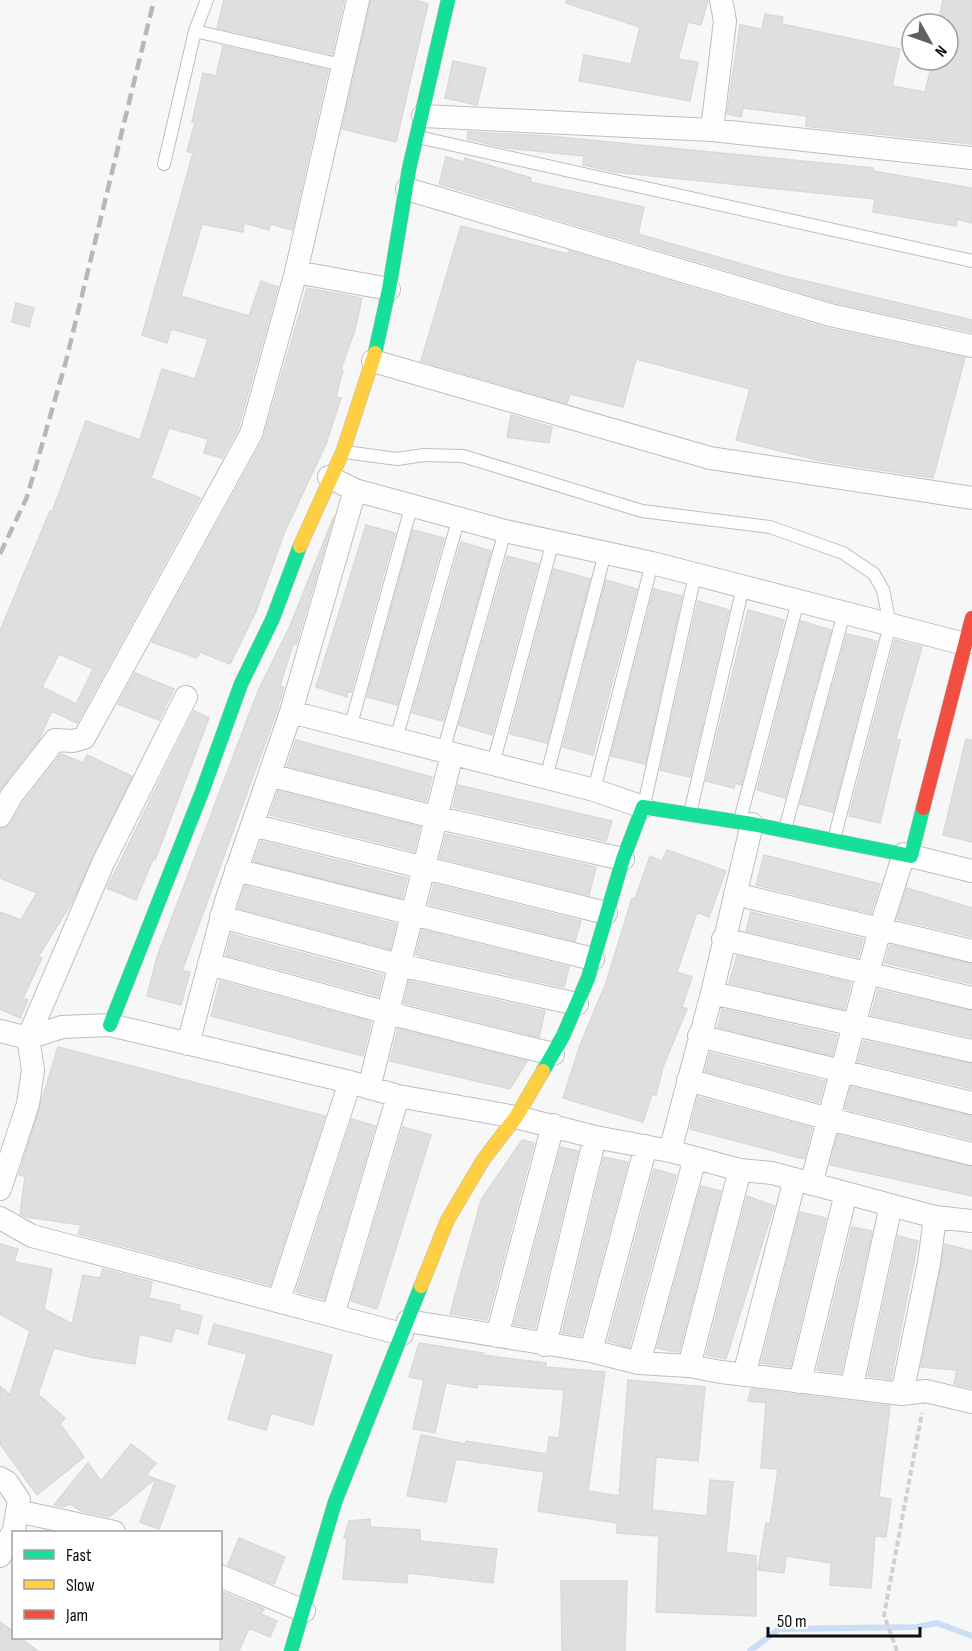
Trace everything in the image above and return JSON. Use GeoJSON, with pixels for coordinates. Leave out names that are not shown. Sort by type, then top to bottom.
{"type":"FeatureCollection","features":[{"type":"Feature","properties":{"kind":"street"},"geometry":{"type":"LineString","coordinates":[[0,816],[12,795],[55,740],[73,741],[84,738],[251,434],[319,180],[342,65],[358,0]]}},
{"type":"Feature","properties":{"kind":"street"},"geometry":{"type":"LineString","coordinates":[[110,1025],[202,792],[241,684],[273,618],[302,539],[343,451],[373,361],[448,0]]}},
{"type":"Feature","properties":{"kind":"street"},"geometry":{"type":"LineString","coordinates":[[712,130],[725,21],[721,0]]}},
{"type":"Feature","properties":{"kind":"street"},"geometry":{"type":"LineString","coordinates":[[421,127],[712,130],[972,158]]}},
{"type":"Feature","properties":{"kind":"street"},"geometry":{"type":"LineString","coordinates":[[407,189],[830,315],[972,346]]}},
{"type":"Feature","properties":{"kind":"street"},"geometry":{"type":"LineString","coordinates":[[296,272],[389,290]]}},
{"type":"Feature","properties":{"kind":"street"},"geometry":{"type":"LineString","coordinates":[[373,361],[710,458],[972,498]]}},
{"type":"Feature","properties":{"kind":"street"},"geometry":{"type":"LineString","coordinates":[[329,477],[355,490],[505,531],[652,563],[965,644]]}},
{"type":"Feature","properties":{"kind":"street"},"geometry":{"type":"LineString","coordinates":[[188,1044],[221,916],[291,712],[355,490]]}},
{"type":"Feature","properties":{"kind":"street"},"geometry":{"type":"LineString","coordinates":[[744,1375],[803,1182],[829,1119],[880,929],[907,855],[972,618]]}},
{"type":"Feature","properties":{"kind":"street"},"geometry":{"type":"LineString","coordinates":[[0,1189],[28,1104],[33,1070],[28,1038],[103,863],[186,697]]}},
{"type":"Feature","properties":{"kind":"street"},"geometry":{"type":"LineString","coordinates":[[291,712],[594,790],[643,807],[690,813],[834,840],[972,871]]}},
{"type":"Feature","properties":{"kind":"street"},"geometry":{"type":"LineString","coordinates":[[279,1300],[388,1013],[424,866],[448,753]]}},
{"type":"Feature","properties":{"kind":"street"},"geometry":{"type":"LineString","coordinates":[[269,775],[434,817],[622,859]]}},
{"type":"Feature","properties":{"kind":"street"},"geometry":{"type":"LineString","coordinates":[[291,1651],[335,1502],[447,1221],[483,1160],[516,1117],[553,1054],[577,1004],[593,959],[622,859],[643,807]]}},
{"type":"Feature","properties":{"kind":"street"},"geometry":{"type":"LineString","coordinates":[[670,1151],[712,993],[735,894],[746,823]]}},
{"type":"Feature","properties":{"kind":"street"},"geometry":{"type":"LineString","coordinates":[[252,825],[606,913]]}},
{"type":"Feature","properties":{"kind":"street"},"geometry":{"type":"LineString","coordinates":[[236,870],[412,916],[593,959]]}},
{"type":"Feature","properties":{"kind":"street"},"geometry":{"type":"LineString","coordinates":[[735,894],[972,951]]}},
{"type":"Feature","properties":{"kind":"street"},"geometry":{"type":"LineString","coordinates":[[221,916],[399,965],[577,1004]]}},
{"type":"Feature","properties":{"kind":"street"},"geometry":{"type":"LineString","coordinates":[[723,939],[972,998]]}},
{"type":"Feature","properties":{"kind":"street"},"geometry":{"type":"LineString","coordinates":[[209,964],[388,1013],[553,1054]]}},
{"type":"Feature","properties":{"kind":"street"},"geometry":{"type":"LineString","coordinates":[[712,993],[972,1051]]}},
{"type":"Feature","properties":{"kind":"street"},"geometry":{"type":"LineString","coordinates":[[0,1031],[28,1038],[62,1027],[110,1025],[398,1096],[553,1125],[595,1137],[670,1151],[740,1170],[772,1173],[935,1217],[972,1221]]}},
{"type":"Feature","properties":{"kind":"street"},"geometry":{"type":"LineString","coordinates":[[699,1036],[972,1103]]}},
{"type":"Feature","properties":{"kind":"street"},"geometry":{"type":"LineString","coordinates":[[688,1080],[829,1119],[972,1154]]}},
{"type":"Feature","properties":{"kind":"street"},"geometry":{"type":"LineString","coordinates":[[333,1315],[398,1096]]}},
{"type":"Feature","properties":{"kind":"street"},"geometry":{"type":"LineString","coordinates":[[496,1336],[553,1125]]}},
{"type":"Feature","properties":{"kind":"street"},"geometry":{"type":"LineString","coordinates":[[545,1345],[595,1137]]}},
{"type":"Feature","properties":{"kind":"street"},"geometry":{"type":"LineString","coordinates":[[591,1351],[646,1146]]}},
{"type":"Feature","properties":{"kind":"street"},"geometry":{"type":"LineString","coordinates":[[639,1363],[695,1158]]}},
{"type":"Feature","properties":{"kind":"street"},"geometry":{"type":"LineString","coordinates":[[689,1366],[740,1170]]}},
{"type":"Feature","properties":{"kind":"street"},"geometry":{"type":"LineString","coordinates":[[800,1382],[846,1193]]}},
{"type":"Feature","properties":{"kind":"street"},"geometry":{"type":"LineString","coordinates":[[852,1386],[891,1205]]}},
{"type":"Feature","properties":{"kind":"street"},"geometry":{"type":"LineString","coordinates":[[902,1394],[929,1263],[935,1217]]}},
{"type":"Feature","properties":{"kind":"street"},"geometry":{"type":"LineString","coordinates":[[0,1218],[32,1236],[333,1315],[405,1328],[496,1336],[591,1351],[639,1363],[689,1366],[902,1394],[926,1391],[972,1402]]}},
{"type":"Feature","properties":{"kind":"street"},"geometry":{"type":"LineString","coordinates":[[0,1478],[7,1482],[19,1500],[13,1531]]}},
{"type":"Feature","properties":{"kind":"street"},"geometry":{"type":"LineString","coordinates":[[17,1511],[105,1531]]}},
{"type":"Feature","properties":{"kind":"street"},"geometry":{"type":"LineString","coordinates":[[0,1556],[12,1534]]}},
{"type":"Feature","properties":{"kind":"street"},"geometry":{"type":"LineString","coordinates":[[222,1577],[304,1611]]}},
{"type":"Feature","properties":{"kind":"lane"},"geometry":{"type":"LineString","coordinates":[[164,164],[195,31],[207,0]]}},
{"type":"Feature","properties":{"kind":"lane"},"geometry":{"type":"LineString","coordinates":[[195,31],[342,65]]}},
{"type":"Feature","properties":{"kind":"lane"},"geometry":{"type":"LineString","coordinates":[[421,127],[972,261]]}},
{"type":"Feature","properties":{"kind":"lane"},"geometry":{"type":"LineString","coordinates":[[343,451],[397,459],[424,455],[463,456],[642,511],[770,526],[843,553],[874,574],[883,590],[890,625],[834,840]]}},
{"type":"Feature","properties":{"kind":"lane"},"geometry":{"type":"LineString","coordinates":[[350,728],[412,504]]}},
{"type":"Feature","properties":{"kind":"lane"},"geometry":{"type":"LineString","coordinates":[[396,740],[459,518]]}},
{"type":"Feature","properties":{"kind":"lane"},"geometry":{"type":"LineString","coordinates":[[448,753],[505,531]]}},
{"type":"Feature","properties":{"kind":"lane"},"geometry":{"type":"LineString","coordinates":[[493,764],[553,541]]}},
{"type":"Feature","properties":{"kind":"lane"},"geometry":{"type":"LineString","coordinates":[[546,778],[605,553]]}},
{"type":"Feature","properties":{"kind":"lane"},"geometry":{"type":"LineString","coordinates":[[594,790],[652,563]]}},
{"type":"Feature","properties":{"kind":"lane"},"geometry":{"type":"LineString","coordinates":[[643,807],[695,575]]}},
{"type":"Feature","properties":{"kind":"lane"},"geometry":{"type":"LineString","coordinates":[[690,813],[743,587]]}},
{"type":"Feature","properties":{"kind":"lane"},"geometry":{"type":"LineString","coordinates":[[746,823],[798,601]]}},
{"type":"Feature","properties":{"kind":"lane"},"geometry":{"type":"LineString","coordinates":[[784,831],[844,613]]}},
{"type":"Feature","properties":{"kind":"path"},"geometry":{"type":"LineString","coordinates":[[897,1651],[895,1640],[884,1615],[926,1391]]}},
{"type":"Feature","properties":{"kind":"building"},"geometry":{"type":"Polygon","coordinates":[[[224,0],[344,0],[332,54],[217,28],[224,0]]]}},
{"type":"Feature","properties":{"kind":"building"},"geometry":{"type":"Polygon","coordinates":[[[371,0],[416,0],[428,4],[396,142],[342,129],[371,0]]]}},
{"type":"Feature","properties":{"kind":"building"},"geometry":{"type":"Polygon","coordinates":[[[567,0],[708,0],[701,25],[688,22],[678,59],[698,62],[690,101],[579,81],[584,55],[631,64],[640,27],[566,3],[567,0]]]}},
{"type":"Feature","properties":{"kind":"building"},"geometry":{"type":"Polygon","coordinates":[[[943,0],[972,0],[972,144],[812,127],[806,126],[807,116],[743,108],[741,117],[727,114],[740,25],[762,29],[765,14],[783,17],[782,24],[900,49],[892,86],[925,92],[930,72],[960,72],[960,12],[940,12],[943,0]]]}},
{"type":"Feature","properties":{"kind":"building"},"geometry":{"type":"Polygon","coordinates":[[[223,46],[328,70],[292,230],[271,224],[269,230],[244,223],[243,232],[202,224],[181,296],[249,316],[261,281],[278,287],[238,429],[222,458],[204,453],[208,439],[169,428],[151,478],[200,498],[77,723],[52,711],[39,739],[0,789],[0,631],[50,511],[52,512],[86,421],[140,440],[162,369],[195,379],[208,339],[171,329],[167,343],[142,335],[193,153],[187,151],[195,123],[192,122],[203,73],[216,76],[223,46]],[[59,654],[42,687],[76,704],[93,669],[59,654]]]}},
{"type":"Feature","properties":{"kind":"building"},"geometry":{"type":"Polygon","coordinates":[[[453,61],[486,68],[477,105],[445,98],[453,61]]]}},
{"type":"Feature","properties":{"kind":"building"},"geometry":{"type":"Polygon","coordinates":[[[468,132],[549,136],[873,168],[873,171],[972,188],[972,223],[957,219],[956,226],[873,212],[875,199],[614,172],[583,165],[584,156],[506,148],[467,139],[468,132]]]}},
{"type":"Feature","properties":{"kind":"building"},"geometry":{"type":"Polygon","coordinates":[[[446,157],[464,162],[465,158],[531,178],[530,182],[644,207],[638,234],[780,275],[972,320],[972,332],[833,302],[439,184],[446,157]]]}},
{"type":"Feature","properties":{"kind":"building"},"geometry":{"type":"Polygon","coordinates":[[[461,226],[568,254],[569,251],[826,328],[965,358],[933,478],[821,461],[736,440],[750,389],[636,359],[623,407],[570,394],[567,403],[421,361],[461,226]]]}},
{"type":"Feature","properties":{"kind":"building"},"geometry":{"type":"Polygon","coordinates":[[[307,288],[362,298],[355,330],[341,369],[343,370],[336,397],[341,398],[326,444],[285,531],[256,611],[230,664],[200,652],[197,658],[152,642],[263,440],[307,288]]]}},
{"type":"Feature","properties":{"kind":"building"},"geometry":{"type":"Polygon","coordinates":[[[16,303],[34,308],[29,327],[12,322],[16,303]]]}},
{"type":"Feature","properties":{"kind":"building"},"geometry":{"type":"Polygon","coordinates":[[[511,415],[552,427],[549,443],[507,437],[511,415]]]}},
{"type":"Feature","properties":{"kind":"building"},"geometry":{"type":"Polygon","coordinates":[[[334,516],[296,645],[293,644],[280,686],[284,687],[278,708],[182,971],[190,972],[181,1005],[147,996],[157,957],[258,691],[290,626],[334,516]]]}},
{"type":"Feature","properties":{"kind":"building"},"geometry":{"type":"Polygon","coordinates":[[[366,525],[395,533],[351,692],[348,691],[347,697],[316,687],[366,525]]]}},
{"type":"Feature","properties":{"kind":"building"},"geometry":{"type":"Polygon","coordinates":[[[413,530],[444,538],[397,705],[367,697],[413,530]]]}},
{"type":"Feature","properties":{"kind":"building"},"geometry":{"type":"Polygon","coordinates":[[[461,542],[491,551],[443,721],[412,713],[461,542]]]}},
{"type":"Feature","properties":{"kind":"building"},"geometry":{"type":"Polygon","coordinates":[[[507,556],[538,564],[492,735],[459,725],[507,556]]]}},
{"type":"Feature","properties":{"kind":"building"},"geometry":{"type":"Polygon","coordinates":[[[554,569],[590,579],[547,743],[510,734],[554,569]]]}},
{"type":"Feature","properties":{"kind":"building"},"geometry":{"type":"Polygon","coordinates":[[[606,580],[637,589],[593,755],[563,747],[606,580]]]}},
{"type":"Feature","properties":{"kind":"building"},"geometry":{"type":"Polygon","coordinates":[[[654,589],[682,596],[645,764],[611,756],[654,589]]]}},
{"type":"Feature","properties":{"kind":"building"},"geometry":{"type":"Polygon","coordinates":[[[698,601],[729,610],[690,777],[660,770],[698,601]]]}},
{"type":"Feature","properties":{"kind":"building"},"geometry":{"type":"Polygon","coordinates":[[[748,610],[784,620],[741,785],[735,783],[734,788],[706,781],[748,610]]]}},
{"type":"Feature","properties":{"kind":"building"},"geometry":{"type":"Polygon","coordinates":[[[801,621],[831,630],[785,798],[757,790],[801,621]]]}},
{"type":"Feature","properties":{"kind":"building"},"geometry":{"type":"Polygon","coordinates":[[[847,634],[877,641],[833,812],[800,804],[847,634]]]}},
{"type":"Feature","properties":{"kind":"building"},"geometry":{"type":"Polygon","coordinates":[[[895,640],[922,647],[896,739],[900,740],[880,823],[849,816],[895,640]]]}},
{"type":"Feature","properties":{"kind":"building"},"geometry":{"type":"Polygon","coordinates":[[[135,673],[174,689],[159,720],[118,704],[135,673]]]}},
{"type":"Feature","properties":{"kind":"building"},"geometry":{"type":"Polygon","coordinates":[[[194,711],[209,718],[155,860],[153,859],[136,900],[107,888],[194,711]]]}},
{"type":"Feature","properties":{"kind":"building"},"geometry":{"type":"Polygon","coordinates":[[[966,739],[972,740],[972,842],[943,835],[966,739]]]}},
{"type":"Feature","properties":{"kind":"building"},"geometry":{"type":"Polygon","coordinates":[[[296,740],[432,777],[426,801],[287,766],[296,740]]]}},
{"type":"Feature","properties":{"kind":"building"},"geometry":{"type":"Polygon","coordinates":[[[61,754],[83,763],[87,755],[132,776],[71,904],[38,957],[42,958],[23,998],[28,1000],[20,1018],[0,1009],[0,912],[21,920],[37,893],[0,878],[0,829],[11,823],[23,803],[61,754]]]}},
{"type":"Feature","properties":{"kind":"building"},"geometry":{"type":"Polygon","coordinates":[[[458,785],[612,821],[606,841],[453,807],[458,785]]]}},
{"type":"Feature","properties":{"kind":"building"},"geometry":{"type":"Polygon","coordinates":[[[278,791],[420,827],[414,851],[270,815],[278,791]]]}},
{"type":"Feature","properties":{"kind":"building"},"geometry":{"type":"Polygon","coordinates":[[[446,834],[596,867],[589,895],[440,858],[446,834]]]}},
{"type":"Feature","properties":{"kind":"building"},"geometry":{"type":"Polygon","coordinates":[[[261,841],[407,878],[402,898],[254,861],[261,841]]]}},
{"type":"Feature","properties":{"kind":"building"},"geometry":{"type":"Polygon","coordinates":[[[667,850],[726,871],[709,917],[697,912],[677,972],[692,977],[682,1007],[687,1009],[663,1067],[656,1095],[652,1094],[643,1122],[563,1098],[580,1045],[606,983],[632,898],[635,899],[650,856],[662,861],[667,850]]]}},
{"type":"Feature","properties":{"kind":"building"},"geometry":{"type":"Polygon","coordinates":[[[764,855],[880,884],[871,913],[756,885],[764,855]]]}},
{"type":"Feature","properties":{"kind":"building"},"geometry":{"type":"Polygon","coordinates":[[[434,884],[581,921],[575,941],[429,904],[434,884]]]}},
{"type":"Feature","properties":{"kind":"building"},"geometry":{"type":"Polygon","coordinates":[[[245,886],[396,924],[390,949],[238,908],[245,886]]]}},
{"type":"Feature","properties":{"kind":"building"},"geometry":{"type":"Polygon","coordinates":[[[907,888],[972,908],[972,937],[897,919],[907,888]]]}},
{"type":"Feature","properties":{"kind":"building"},"geometry":{"type":"Polygon","coordinates":[[[751,912],[863,939],[858,957],[746,931],[751,912]]]}},
{"type":"Feature","properties":{"kind":"building"},"geometry":{"type":"Polygon","coordinates":[[[422,930],[569,967],[564,987],[416,955],[422,930]]]}},
{"type":"Feature","properties":{"kind":"building"},"geometry":{"type":"Polygon","coordinates":[[[231,934],[383,975],[378,996],[226,955],[231,934]]]}},
{"type":"Feature","properties":{"kind":"building"},"geometry":{"type":"Polygon","coordinates":[[[890,945],[972,964],[972,984],[885,963],[890,945]]]}},
{"type":"Feature","properties":{"kind":"building"},"geometry":{"type":"Polygon","coordinates":[[[737,956],[851,983],[844,1009],[729,983],[737,956]]]}},
{"type":"Feature","properties":{"kind":"building"},"geometry":{"type":"Polygon","coordinates":[[[220,981],[371,1022],[363,1056],[211,1016],[220,981]]]}},
{"type":"Feature","properties":{"kind":"building"},"geometry":{"type":"Polygon","coordinates":[[[409,981],[545,1011],[539,1037],[404,1003],[409,981]]]}},
{"type":"Feature","properties":{"kind":"building"},"geometry":{"type":"Polygon","coordinates":[[[878,990],[972,1011],[972,1037],[871,1015],[878,990]]]}},
{"type":"Feature","properties":{"kind":"building"},"geometry":{"type":"Polygon","coordinates":[[[722,1009],[837,1035],[832,1055],[718,1027],[722,1009]]]}},
{"type":"Feature","properties":{"kind":"building"},"geometry":{"type":"Polygon","coordinates":[[[398,1029],[527,1061],[510,1089],[390,1061],[398,1029]]]}},
{"type":"Feature","properties":{"kind":"building"},"geometry":{"type":"Polygon","coordinates":[[[864,1041],[972,1064],[972,1089],[858,1061],[864,1041]]]}},
{"type":"Feature","properties":{"kind":"building"},"geometry":{"type":"Polygon","coordinates":[[[58,1047],[325,1116],[270,1285],[78,1234],[81,1225],[26,1217],[20,1214],[25,1176],[19,1175],[58,1047]]]}},
{"type":"Feature","properties":{"kind":"building"},"geometry":{"type":"Polygon","coordinates":[[[710,1053],[825,1081],[819,1102],[705,1071],[710,1053]]]}},
{"type":"Feature","properties":{"kind":"building"},"geometry":{"type":"Polygon","coordinates":[[[851,1087],[972,1116],[972,1140],[845,1109],[851,1087]]]}},
{"type":"Feature","properties":{"kind":"building"},"geometry":{"type":"Polygon","coordinates":[[[698,1097],[812,1128],[804,1159],[690,1129],[698,1097]]]}},
{"type":"Feature","properties":{"kind":"building"},"geometry":{"type":"Polygon","coordinates":[[[352,1119],[375,1126],[324,1299],[296,1292],[352,1119]]]}},
{"type":"Feature","properties":{"kind":"building"},"geometry":{"type":"Polygon","coordinates":[[[403,1127],[431,1135],[377,1309],[351,1301],[403,1127]]]}},
{"type":"Feature","properties":{"kind":"building"},"geometry":{"type":"Polygon","coordinates":[[[838,1135],[972,1167],[972,1196],[830,1165],[838,1135]]]}},
{"type":"Feature","properties":{"kind":"building"},"geometry":{"type":"Polygon","coordinates":[[[522,1140],[534,1143],[487,1320],[450,1314],[481,1200],[522,1140]]]}},
{"type":"Feature","properties":{"kind":"building"},"geometry":{"type":"Polygon","coordinates":[[[561,1147],[578,1151],[535,1328],[514,1325],[561,1147]]]}},
{"type":"Feature","properties":{"kind":"building"},"geometry":{"type":"Polygon","coordinates":[[[604,1157],[628,1162],[581,1336],[562,1333],[604,1157]]]}},
{"type":"Feature","properties":{"kind":"building"},"geometry":{"type":"Polygon","coordinates":[[[654,1169],[676,1175],[629,1347],[608,1341],[654,1169]]]}},
{"type":"Feature","properties":{"kind":"building"},"geometry":{"type":"Polygon","coordinates":[[[701,1186],[721,1191],[679,1352],[670,1351],[657,1348],[701,1186]]]}},
{"type":"Feature","properties":{"kind":"building"},"geometry":{"type":"Polygon","coordinates":[[[747,1196],[774,1206],[726,1359],[706,1355],[747,1196]]]}},
{"type":"Feature","properties":{"kind":"building"},"geometry":{"type":"Polygon","coordinates":[[[800,1212],[826,1218],[790,1367],[761,1363],[800,1212]]]}},
{"type":"Feature","properties":{"kind":"building"},"geometry":{"type":"Polygon","coordinates":[[[852,1227],[872,1231],[841,1373],[817,1370],[852,1227]]]}},
{"type":"Feature","properties":{"kind":"building"},"geometry":{"type":"Polygon","coordinates":[[[898,1236],[918,1241],[891,1379],[868,1376],[898,1236]]]}},
{"type":"Feature","properties":{"kind":"building"},"geometry":{"type":"Polygon","coordinates":[[[0,1244],[18,1249],[14,1262],[52,1269],[44,1309],[72,1324],[83,1275],[100,1278],[103,1269],[152,1282],[149,1298],[180,1305],[179,1310],[202,1316],[198,1334],[175,1328],[171,1342],[139,1334],[135,1364],[94,1358],[54,1348],[38,1394],[65,1418],[60,1424],[84,1457],[37,1495],[0,1444],[0,1386],[10,1395],[30,1331],[0,1314],[0,1244]]]}},
{"type":"Feature","properties":{"kind":"building"},"geometry":{"type":"Polygon","coordinates":[[[945,1244],[972,1251],[972,1388],[954,1384],[957,1370],[921,1367],[945,1244]]]}},
{"type":"Feature","properties":{"kind":"building"},"geometry":{"type":"Polygon","coordinates":[[[214,1324],[332,1355],[313,1425],[271,1413],[266,1430],[228,1419],[247,1354],[208,1344],[214,1324]]]}},
{"type":"Feature","properties":{"kind":"building"},"geometry":{"type":"Polygon","coordinates":[[[419,1343],[483,1353],[482,1355],[546,1363],[546,1367],[605,1372],[588,1491],[619,1496],[628,1380],[705,1387],[698,1461],[656,1457],[652,1510],[707,1516],[710,1480],[733,1482],[726,1552],[756,1556],[756,1616],[656,1612],[659,1536],[617,1533],[617,1523],[538,1511],[544,1472],[456,1459],[446,1502],[407,1496],[421,1435],[465,1444],[466,1441],[547,1454],[549,1437],[559,1438],[564,1390],[478,1384],[477,1388],[446,1383],[435,1433],[413,1429],[424,1380],[409,1377],[419,1343]]]}},
{"type":"Feature","properties":{"kind":"building"},"geometry":{"type":"Polygon","coordinates":[[[751,1389],[890,1406],[879,1497],[891,1499],[886,1537],[875,1536],[871,1588],[830,1585],[831,1563],[786,1556],[784,1573],[758,1570],[766,1523],[770,1524],[778,1469],[761,1468],[766,1403],[748,1401],[751,1389]]]}},
{"type":"Feature","properties":{"kind":"building"},"geometry":{"type":"Polygon","coordinates":[[[131,1444],[156,1463],[146,1475],[155,1479],[109,1517],[81,1511],[70,1504],[63,1507],[54,1505],[88,1463],[101,1481],[131,1444]]]}},
{"type":"Feature","properties":{"kind":"building"},"geometry":{"type":"Polygon","coordinates":[[[156,1479],[175,1486],[159,1529],[140,1522],[156,1479]]]}},
{"type":"Feature","properties":{"kind":"building"},"geometry":{"type":"Polygon","coordinates":[[[370,1519],[370,1527],[420,1530],[420,1541],[497,1549],[493,1583],[408,1573],[407,1583],[343,1579],[347,1538],[344,1538],[349,1521],[370,1519]]]}},
{"type":"Feature","properties":{"kind":"building"},"geometry":{"type":"Polygon","coordinates":[[[239,1538],[285,1557],[274,1584],[228,1565],[239,1538]]]}},
{"type":"Feature","properties":{"kind":"building"},"geometry":{"type":"Polygon","coordinates":[[[561,1581],[627,1581],[625,1651],[562,1651],[561,1581]]]}},
{"type":"Feature","properties":{"kind":"building"},"geometry":{"type":"Polygon","coordinates":[[[222,1592],[264,1609],[261,1614],[277,1621],[270,1637],[249,1628],[239,1651],[220,1651],[222,1592]]]}},
{"type":"Feature","properties":{"kind":"building"},"geometry":{"type":"Polygon","coordinates":[[[0,1622],[12,1631],[12,1639],[21,1639],[38,1651],[0,1651],[0,1622]]]}},
{"type":"Feature","properties":{"kind":"waterway"},"geometry":{"type":"LineString","coordinates":[[750,1651],[779,1629],[917,1627],[937,1623],[972,1636]]}},
{"type":"Feature","properties":{"kind":"railway"},"geometry":{"type":"LineString","coordinates":[[0,554],[27,497],[66,361],[154,0]]}},
{"type":"Feature","properties":{"kind":"traffic: fast"},"geometry":{"type":"LineString","coordinates":[[375,353],[389,289],[409,169],[448,0]]}},
{"type":"Feature","properties":{"kind":"traffic: fast"},"geometry":{"type":"LineString","coordinates":[[110,1025],[202,792],[241,684],[273,618],[300,546]]}},
{"type":"Feature","properties":{"kind":"traffic: fast"},"geometry":{"type":"LineString","coordinates":[[543,1071],[563,1036],[588,978],[623,859],[643,807],[752,824],[911,856],[923,808]]}},
{"type":"Feature","properties":{"kind":"traffic: fast"},"geometry":{"type":"LineString","coordinates":[[291,1651],[335,1502],[421,1286]]}},
{"type":"Feature","properties":{"kind":"traffic: slow"},"geometry":{"type":"LineString","coordinates":[[300,546],[343,451],[375,353]]}},
{"type":"Feature","properties":{"kind":"traffic: slow"},"geometry":{"type":"LineString","coordinates":[[421,1286],[447,1221],[483,1160],[516,1117],[543,1071]]}},
{"type":"Feature","properties":{"kind":"traffic: jam"},"geometry":{"type":"LineString","coordinates":[[923,808],[972,618]]}}]}
